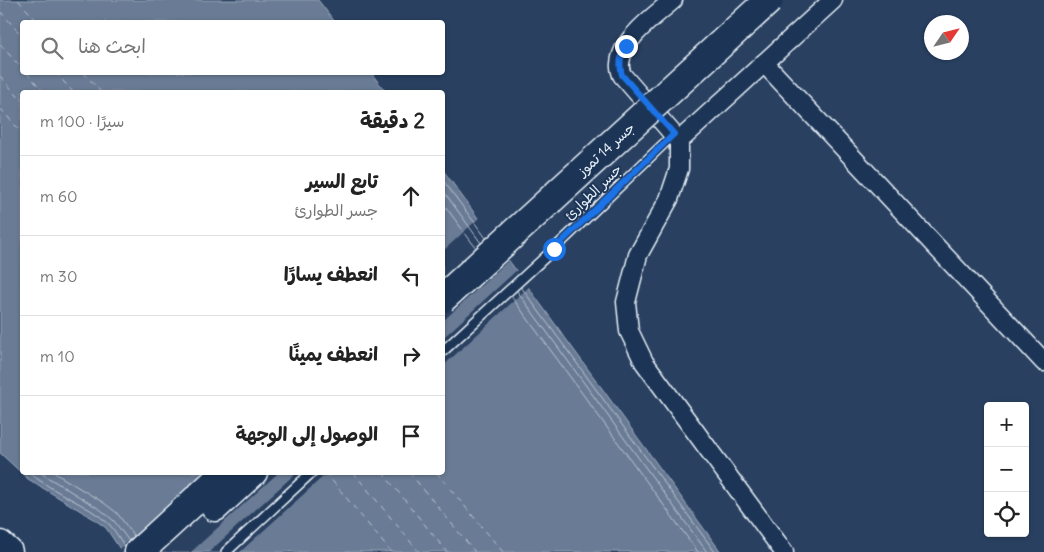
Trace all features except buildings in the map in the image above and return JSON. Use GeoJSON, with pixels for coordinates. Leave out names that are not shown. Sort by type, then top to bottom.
{"type":"FeatureCollection","features":[{"type":"Feature","properties":{"kind":"main road","name":"جسر 14 تموز"},"geometry":{"type":"LineString","coordinates":[[445,271],[741,0]]}},
{"type":"Feature","properties":{"kind":"main road","name":"جسر 14 تموز"},"geometry":{"type":"LineString","coordinates":[[445,296],[769,0]]}},
{"type":"Feature","properties":{"kind":"main road"},"geometry":{"type":"LineString","coordinates":[[139,552],[223,475]]}},
{"type":"Feature","properties":{"kind":"main road"},"geometry":{"type":"LineString","coordinates":[[166,552],[250,475]]}},
{"type":"Feature","properties":{"kind":"main road"},"geometry":{"type":"LineString","coordinates":[[0,545],[8,552]]}},
{"type":"Feature","properties":{"kind":"street"},"geometry":{"type":"LineString","coordinates":[[673,0],[630,39],[622,54],[619,65],[622,75],[676,137],[679,169],[671,192],[638,255],[626,302],[629,331],[644,362],[784,552]]}},
{"type":"Feature","properties":{"kind":"street"},"geometry":{"type":"LineString","coordinates":[[676,137],[764,63],[833,0]]}},
{"type":"Feature","properties":{"kind":"street"},"geometry":{"type":"LineString","coordinates":[[764,63],[1044,362]]}},
{"type":"Feature","properties":{"kind":"lane","name":"جسر الطوارئ"},"geometry":{"type":"LineString","coordinates":[[445,349],[676,137]]}},
{"type":"Feature","properties":{"kind":"lane"},"geometry":{"type":"LineString","coordinates":[[226,552],[309,475]]}},
{"type":"Feature","properties":{"kind":"water"},"geometry":{"type":"Polygon","coordinates":[[[0,0],[318,0],[333,20],[20,20],[20,75],[373,75],[384,90],[20,90],[20,472],[0,453],[0,0]]]}},
{"type":"Feature","properties":{"kind":"water"},"geometry":{"type":"Polygon","coordinates":[[[445,173],[721,552],[122,552],[106,528],[24,475],[445,475],[445,173]]]}},
{"type":"Feature","properties":{"kind":"pier"},"geometry":{"type":"Polygon","coordinates":[[[480,217],[510,259],[445,319],[445,249],[480,217]]]}},
{"type":"Feature","properties":{"kind":"pier"},"geometry":{"type":"Polygon","coordinates":[[[518,269],[530,286],[445,364],[445,336],[518,269]]]}},
{"type":"Feature","properties":{"kind":"pier"},"geometry":{"type":"Polygon","coordinates":[[[200,475],[276,475],[191,552],[119,552],[118,550],[200,475]]]}},
{"type":"Feature","properties":{"kind":"pier"},"geometry":{"type":"Polygon","coordinates":[[[294,475],[325,475],[240,552],[209,552],[294,475]]]}},
{"type":"Feature","properties":{"kind":"ferry route"},"geometry":{"type":"LineString","coordinates":[[18,0],[36,20]]}},
{"type":"Feature","properties":{"kind":"ferry route"},"geometry":{"type":"LineString","coordinates":[[0,11],[20,34]]}},
{"type":"Feature","properties":{"kind":"ferry route"},"geometry":{"type":"LineString","coordinates":[[0,44],[20,67]]}},
{"type":"Feature","properties":{"kind":"ferry route"},"geometry":{"type":"LineString","coordinates":[[29,75],[42,90]]}},
{"type":"Feature","properties":{"kind":"ferry route"},"geometry":{"type":"LineString","coordinates":[[58,75],[71,90]]}},
{"type":"Feature","properties":{"kind":"ferry route"},"geometry":{"type":"LineString","coordinates":[[86,75],[99,90]]}},
{"type":"Feature","properties":{"kind":"ferry route"},"geometry":{"type":"LineString","coordinates":[[0,76],[20,99]]}},
{"type":"Feature","properties":{"kind":"ferry route"},"geometry":{"type":"LineString","coordinates":[[0,108],[20,131]]}},
{"type":"Feature","properties":{"kind":"ferry route"},"geometry":{"type":"LineString","coordinates":[[327,475],[391,552]]}},
{"type":"Feature","properties":{"kind":"ferry route"},"geometry":{"type":"LineString","coordinates":[[355,475],[419,552]]}},
{"type":"Feature","properties":{"kind":"ferry route"},"geometry":{"type":"LineString","coordinates":[[384,475],[447,552]]}},
{"type":"Feature","properties":{"kind":"ferry route"},"geometry":{"type":"LineString","coordinates":[[411,475],[475,552]]}},
{"type":"Feature","properties":{"kind":"ferry route"},"geometry":{"type":"LineString","coordinates":[[439,475],[503,552]]}},
{"type":"Feature","properties":{"kind":"route"},"geometry":{"type":"LineString","coordinates":[[554,249],[674,134],[622,75],[619,65],[626,46]]}}]}
